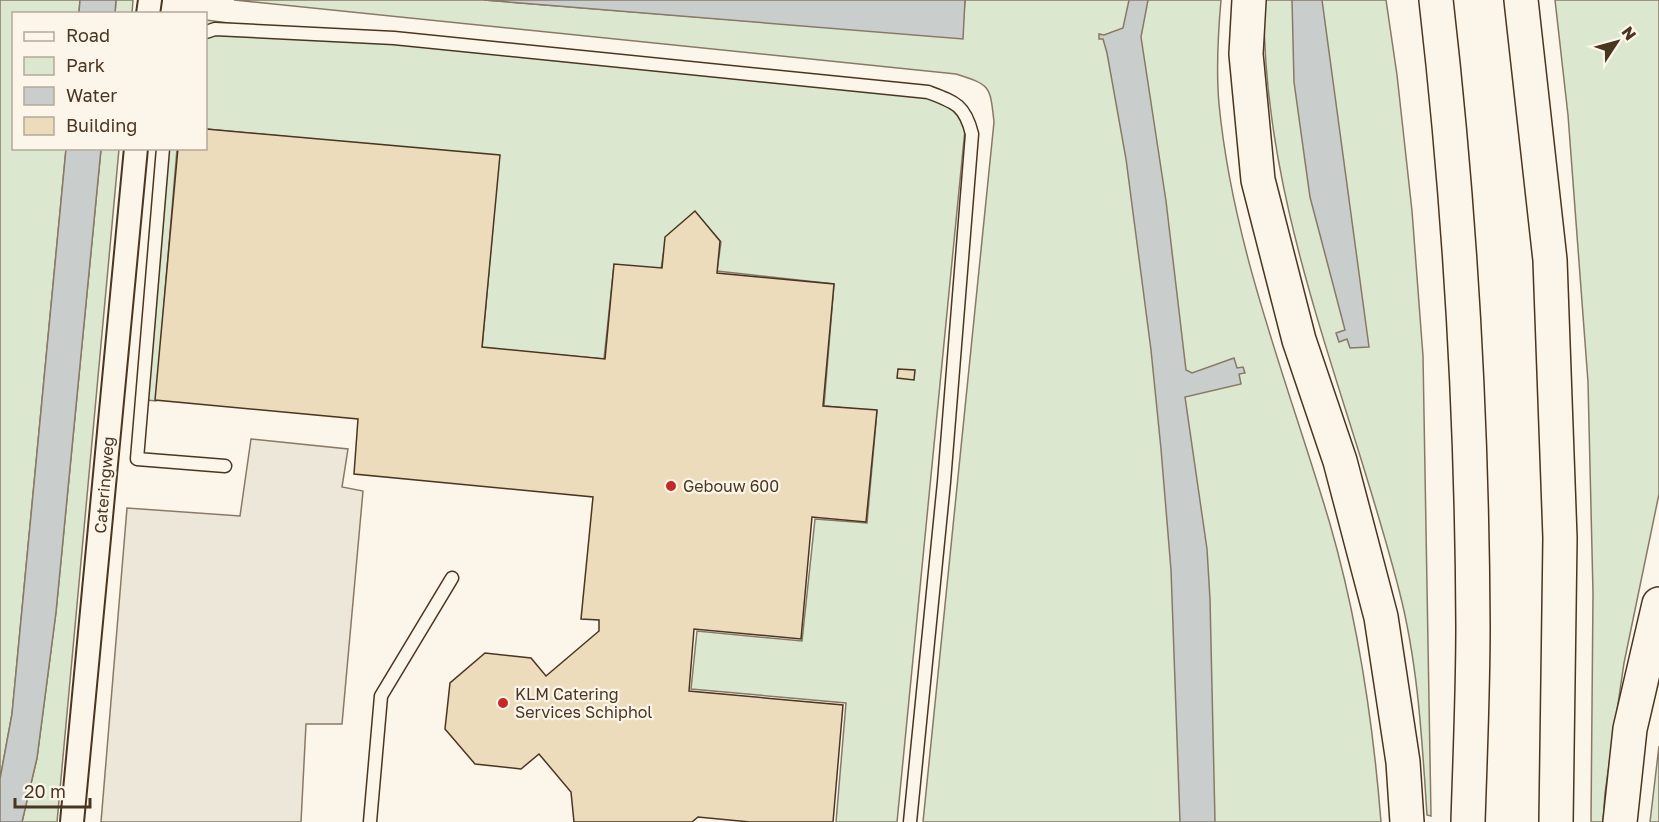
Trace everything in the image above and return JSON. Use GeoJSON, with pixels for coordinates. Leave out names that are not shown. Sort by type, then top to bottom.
{"type":"FeatureCollection","features":[{"type":"Feature","properties":{"kind":"highway"},"geometry":{"type":"LineString","coordinates":[[1249,0],[1246,54],[1258,180],[1299,340],[1340,461],[1381,617],[1403,762],[1407,822]]}},
{"type":"Feature","properties":{"kind":"highway"},"geometry":{"type":"LineString","coordinates":[[1436,0],[1450,120],[1458,217],[1469,449],[1473,628],[1468,822]]}},
{"type":"Feature","properties":{"kind":"highway"},"geometry":{"type":"LineString","coordinates":[[1521,0],[1550,260],[1560,538],[1556,822]]}},
{"type":"Feature","properties":{"kind":"highway"},"geometry":{"type":"LineString","coordinates":[[1620,822],[1630,729],[1659,604]]}},
{"type":"Feature","properties":{"kind":"street","name":"Cateringweg"},"geometry":{"type":"LineString","coordinates":[[72,822],[136,150]]}},
{"type":"Feature","properties":{"kind":"lane"},"geometry":{"type":"LineString","coordinates":[[207,32],[215,29],[394,38],[928,92],[955,102],[968,117],[972,134],[945,471],[910,822]]}},
{"type":"Feature","properties":{"kind":"lane"},"geometry":{"type":"LineString","coordinates":[[163,150],[137,459],[225,466]]}},
{"type":"Feature","properties":{"kind":"lane"},"geometry":{"type":"LineString","coordinates":[[369,822],[381,696],[452,578]]}},
{"type":"Feature","properties":{"kind":"green space"},"geometry":{"type":"Polygon","coordinates":[[[0,0],[80,0],[79,12],[12,12],[12,150],[66,150],[12,714],[0,779],[0,0]]]}},
{"type":"Feature","properties":{"kind":"green space"},"geometry":{"type":"Polygon","coordinates":[[[116,0],[133,0],[132,12],[115,12],[116,0]]]}},
{"type":"Feature","properties":{"kind":"green space"},"geometry":{"type":"Polygon","coordinates":[[[234,0],[484,0],[962,38],[965,0],[1221,0],[1218,39],[1219,104],[1236,211],[1264,316],[1330,524],[1349,597],[1369,709],[1381,822],[923,822],[994,122],[989,94],[982,85],[956,74],[234,0]]]}},
{"type":"Feature","properties":{"kind":"green space"},"geometry":{"type":"Polygon","coordinates":[[[1264,0],[1386,0],[1412,211],[1423,356],[1431,816],[1427,815],[1411,645],[1399,590],[1292,226],[1277,152],[1267,76],[1264,0]]]}},
{"type":"Feature","properties":{"kind":"green space"},"geometry":{"type":"Polygon","coordinates":[[[1555,0],[1659,0],[1659,494],[1624,663],[1605,793],[1603,822],[1591,822],[1593,593],[1588,382],[1568,115],[1555,0]]]}},
{"type":"Feature","properties":{"kind":"green space"},"geometry":{"type":"Polygon","coordinates":[[[207,20],[287,31],[948,100],[966,119],[897,822],[836,822],[846,703],[691,689],[697,631],[802,641],[815,519],[867,523],[877,411],[824,406],[834,284],[717,271],[721,242],[695,212],[666,237],[661,269],[614,265],[604,359],[482,348],[499,157],[207,129],[207,20]]]}},
{"type":"Feature","properties":{"kind":"green space"},"geometry":{"type":"Polygon","coordinates":[[[101,150],[119,150],[57,822],[22,822],[37,758],[56,612],[101,150]]]}},
{"type":"Feature","properties":{"kind":"green space"},"geometry":{"type":"Polygon","coordinates":[[[159,150],[177,150],[156,401],[137,399],[159,150]]]}},
{"type":"Feature","properties":{"kind":"green space"},"geometry":{"type":"Polygon","coordinates":[[[1659,746],[1659,822],[1650,822],[1659,746]]]}},
{"type":"Feature","properties":{"kind":"shaded area"},"geometry":{"type":"Polygon","coordinates":[[[251,439],[348,449],[342,487],[363,491],[342,724],[306,724],[301,822],[101,822],[127,508],[240,516],[251,439]]]}},
{"type":"Feature","properties":{"kind":"water"},"geometry":{"type":"Polygon","coordinates":[[[80,0],[116,0],[115,12],[79,12],[80,0]]]}},
{"type":"Feature","properties":{"kind":"water"},"geometry":{"type":"Polygon","coordinates":[[[484,0],[965,0],[963,39],[484,0]]]}},
{"type":"Feature","properties":{"kind":"water"},"geometry":{"type":"Polygon","coordinates":[[[1129,0],[1148,0],[1141,37],[1166,201],[1186,370],[1192,373],[1234,358],[1237,368],[1243,367],[1245,373],[1239,374],[1241,384],[1185,397],[1207,549],[1215,822],[1180,822],[1171,570],[1151,350],[1126,159],[1107,53],[1103,39],[1099,39],[1099,34],[1104,35],[1123,28],[1129,0]]]}},
{"type":"Feature","properties":{"kind":"water"},"geometry":{"type":"Polygon","coordinates":[[[1292,0],[1322,0],[1369,347],[1350,348],[1347,339],[1339,342],[1336,333],[1345,330],[1310,197],[1294,82],[1292,0]]]}},
{"type":"Feature","properties":{"kind":"water"},"geometry":{"type":"Polygon","coordinates":[[[66,150],[101,150],[56,612],[37,758],[22,822],[0,822],[0,779],[12,714],[66,150]]]}},
{"type":"Feature","properties":{"kind":"building","name":"Gebouw 600"},"geometry":{"type":"Polygon","coordinates":[[[207,129],[500,155],[482,347],[605,359],[614,264],[662,268],[665,237],[695,211],[720,241],[717,273],[834,284],[823,406],[877,410],[866,522],[812,517],[801,639],[694,629],[689,691],[843,705],[833,822],[750,822],[698,817],[692,822],[574,822],[571,792],[539,754],[521,769],[475,764],[445,729],[450,683],[485,653],[531,658],[546,676],[599,631],[599,620],[581,619],[593,497],[354,474],[358,419],[155,400],[178,150],[207,150],[207,129]]]}},
{"type":"Feature","properties":{"kind":"building"},"geometry":{"type":"Polygon","coordinates":[[[898,369],[915,370],[914,380],[897,378],[898,369]]]}},
{"type":"Feature","properties":{"kind":"place","name":"Gebouw 600"},"geometry":{"type":"Point","coordinates":[671,486]}},
{"type":"Feature","properties":{"kind":"place","name":"KLM Catering Services Schiphol"},"geometry":{"type":"Point","coordinates":[503,703]}}]}
